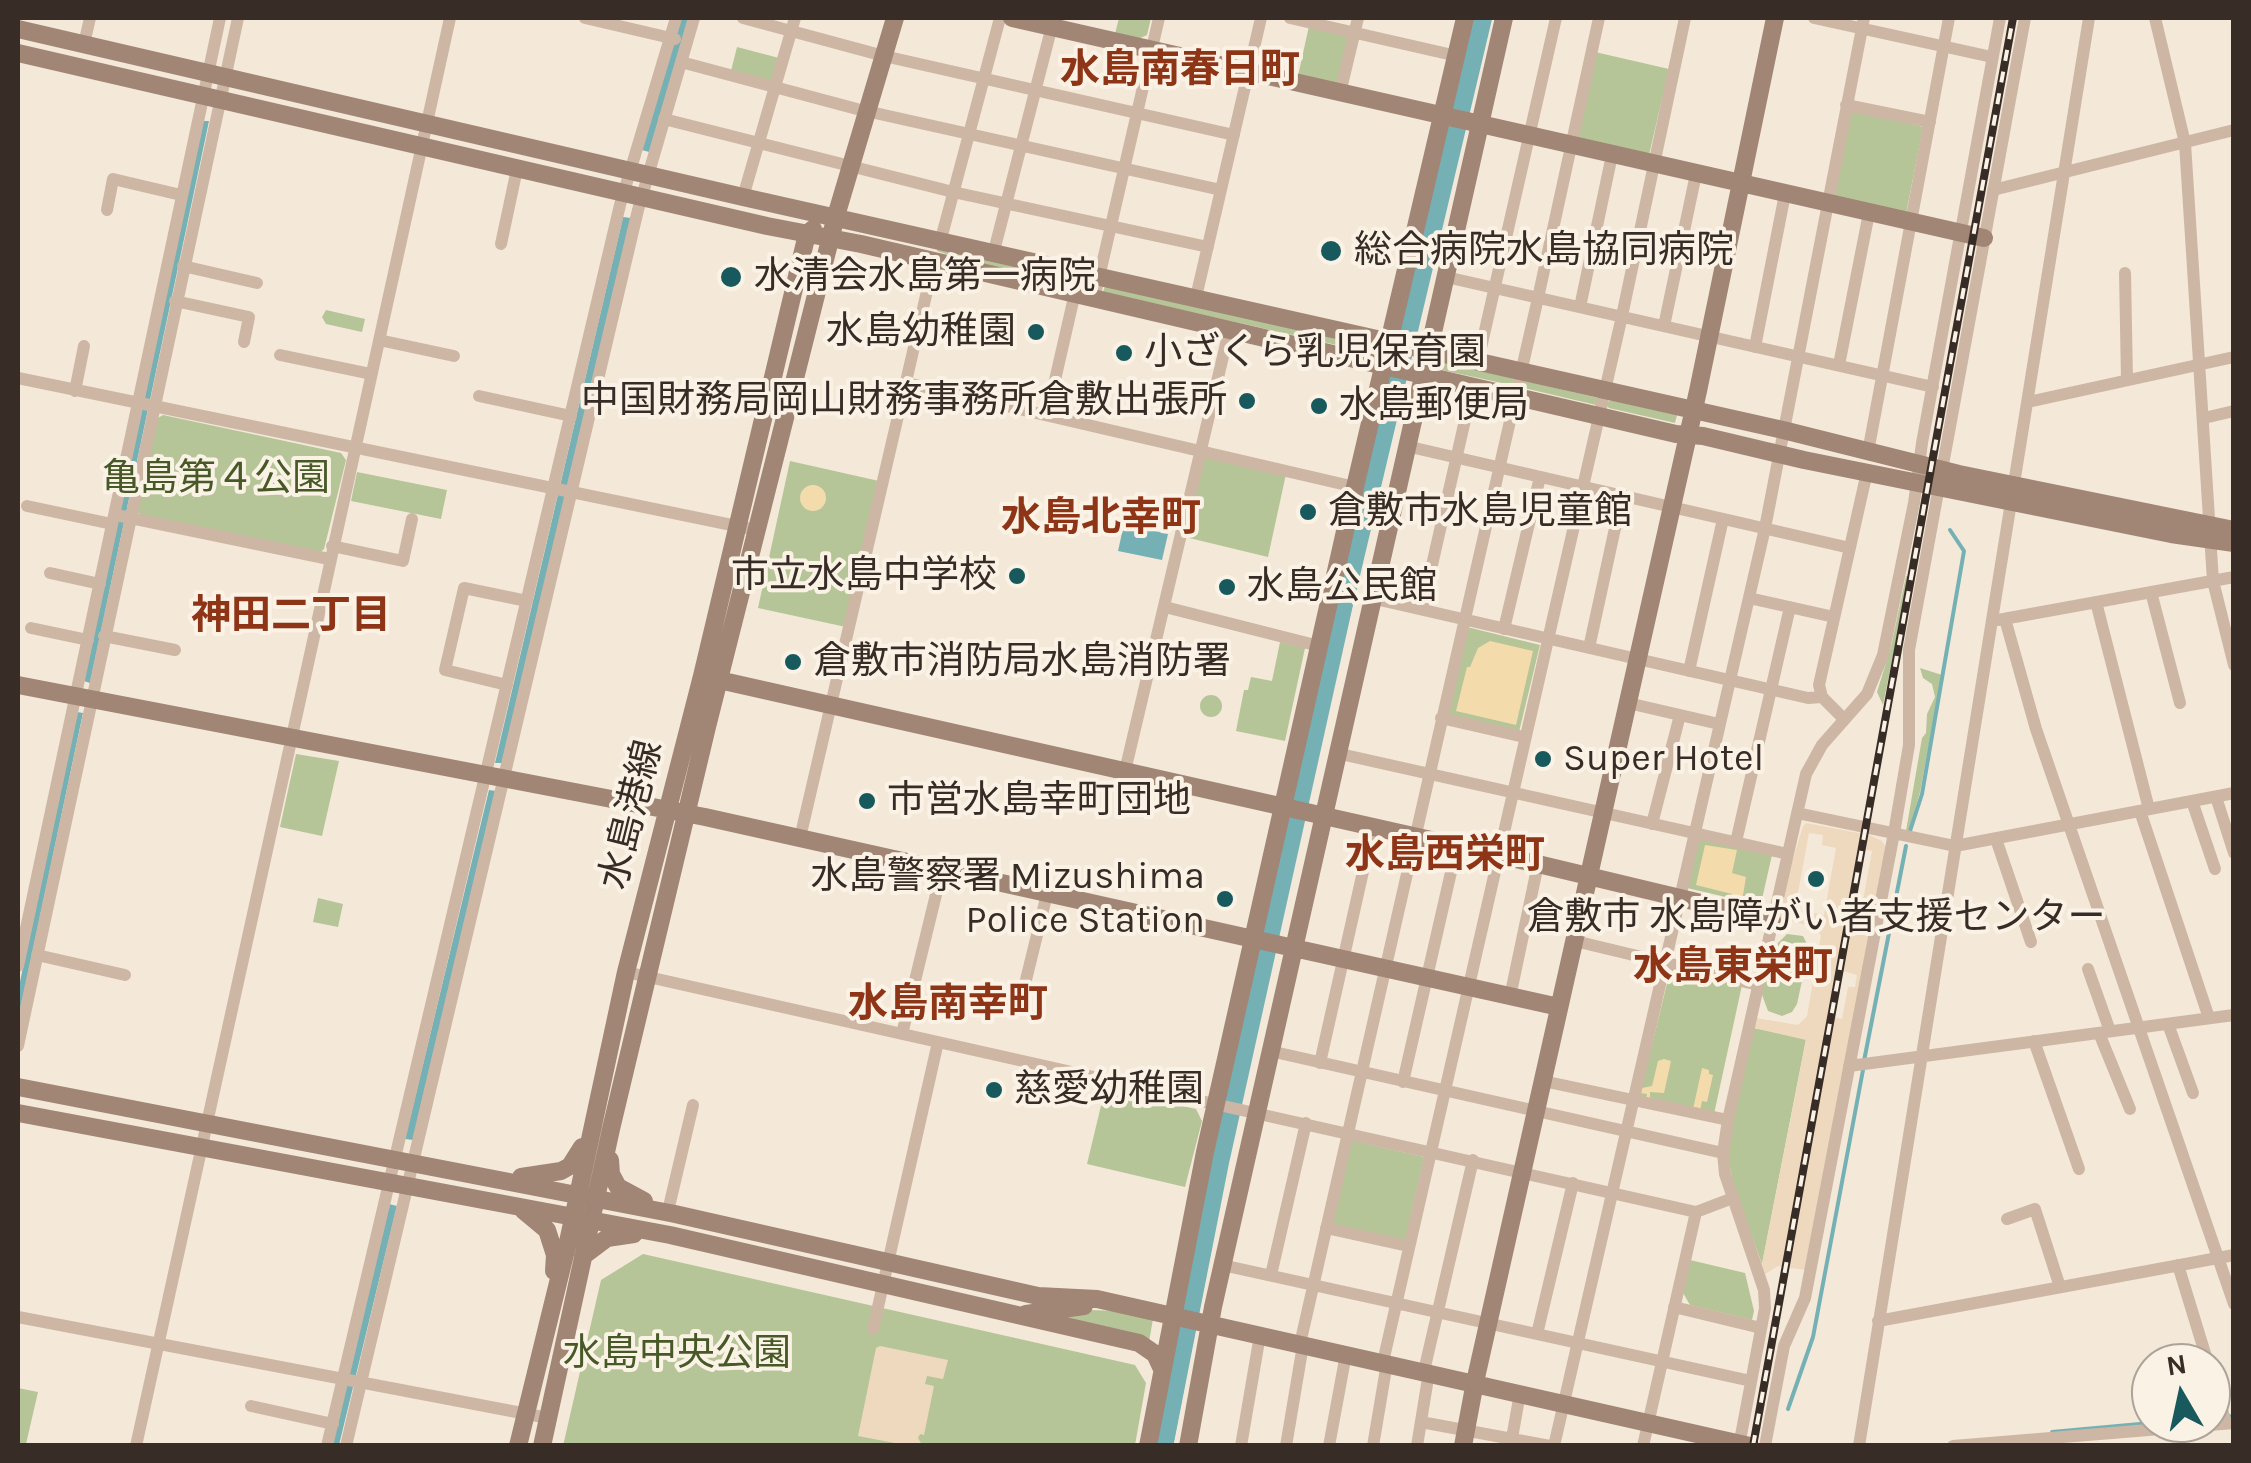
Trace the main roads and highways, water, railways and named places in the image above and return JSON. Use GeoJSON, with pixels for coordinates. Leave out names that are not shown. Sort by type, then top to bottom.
{"type":"FeatureCollection","features":[{"type":"Feature","properties":{"kind":"water"},"geometry":{"type":"Polygon","coordinates":[[[681,18],[689,18],[649,152],[642,150],[681,18]]]}},
{"type":"Feature","properties":{"kind":"water"},"geometry":{"type":"Polygon","coordinates":[[[203,121],[209,121],[90,683],[84,681],[203,121]]]}},
{"type":"Feature","properties":{"kind":"water"},"geometry":{"type":"Polygon","coordinates":[[[623,217],[631,218],[502,763],[495,763],[623,217]]]}},
{"type":"Feature","properties":{"kind":"water"},"geometry":{"type":"Polygon","coordinates":[[[1124,524],[1168,534],[1162,560],[1118,551],[1124,524]]]}},
{"type":"Feature","properties":{"kind":"water"},"geometry":{"type":"Polygon","coordinates":[[[77,712],[83,713],[18,1021],[18,991],[77,712]]]}},
{"type":"Feature","properties":{"kind":"water"},"geometry":{"type":"Polygon","coordinates":[[[489,790],[496,791],[413,1140],[405,1139],[489,790]]]}},
{"type":"Feature","properties":{"kind":"water"},"geometry":{"type":"Polygon","coordinates":[[[389,1204],[397,1206],[339,1445],[332,1446],[389,1204]]]}},
{"type":"Feature","properties":{"kind":"waterway"},"geometry":{"type":"LineString","coordinates":[[1162,1446],[1218,1162],[1341,608],[1481,18]]}},
{"type":"Feature","properties":{"kind":"waterway"},"geometry":{"type":"LineString","coordinates":[[1466,113],[1489,18]]}},
{"type":"Feature","properties":{"kind":"waterway"},"geometry":{"type":"LineString","coordinates":[[1411,342],[1463,127]]}},
{"type":"Feature","properties":{"kind":"waterway"},"geometry":{"type":"LineString","coordinates":[[1305,805],[1403,375]]}},
{"type":"Feature","properties":{"kind":"waterway"},"geometry":{"type":"LineString","coordinates":[[1910,831],[1922,794],[1964,551],[1950,530]]}},
{"type":"Feature","properties":{"kind":"waterway"},"geometry":{"type":"LineString","coordinates":[[1275,936],[1302,819]]}},
{"type":"Feature","properties":{"kind":"waterway"},"geometry":{"type":"LineString","coordinates":[[1864,1061],[1906,846]]}},
{"type":"Feature","properties":{"kind":"waterway"},"geometry":{"type":"LineString","coordinates":[[1197,1313],[1272,950]]}},
{"type":"Feature","properties":{"kind":"waterway"},"geometry":{"type":"LineString","coordinates":[[1788,1409],[1813,1337],[1863,1070]]}},
{"type":"Feature","properties":{"kind":"waterway"},"geometry":{"type":"LineString","coordinates":[[1171,1446],[1194,1327]]}},
{"type":"Feature","properties":{"kind":"waterway"},"geometry":{"type":"LineString","coordinates":[[2052,1432],[2131,1425]]}},
{"type":"Feature","properties":{"kind":"railway"},"geometry":{"type":"LineString","coordinates":[[1753,1446],[2013,18]]}},
{"type":"Feature","properties":{"kind":"place","name":"総合病院水島協同病院"},"geometry":{"type":"Point","coordinates":[1331,251]}},
{"type":"Feature","properties":{"kind":"place","name":"水清会水島第一病院"},"geometry":{"type":"Point","coordinates":[731,277]}},
{"type":"Feature","properties":{"kind":"place","name":"水島幼稚園"},"geometry":{"type":"Point","coordinates":[1036,332]}},
{"type":"Feature","properties":{"kind":"place","name":"小ざくら乳児保育園"},"geometry":{"type":"Point","coordinates":[1124,353]}},
{"type":"Feature","properties":{"kind":"place","name":"中国財務局岡山財務事務所倉敷出張所"},"geometry":{"type":"Point","coordinates":[1247,401]}},
{"type":"Feature","properties":{"kind":"place","name":"水島郵便局"},"geometry":{"type":"Point","coordinates":[1319,406]}},
{"type":"Feature","properties":{"kind":"place","name":"倉敷市水島児童館"},"geometry":{"type":"Point","coordinates":[1308,512]}},
{"type":"Feature","properties":{"kind":"place","name":"市立水島中学校"},"geometry":{"type":"Point","coordinates":[1017,576]}},
{"type":"Feature","properties":{"kind":"place","name":"水島公民館"},"geometry":{"type":"Point","coordinates":[1227,587]}},
{"type":"Feature","properties":{"kind":"place","name":"倉敷市消防局水島消防署"},"geometry":{"type":"Point","coordinates":[793,662]}},
{"type":"Feature","properties":{"kind":"place","name":"Super Hotel"},"geometry":{"type":"Point","coordinates":[1543,759]}},
{"type":"Feature","properties":{"kind":"place","name":"市営水島幸町団地"},"geometry":{"type":"Point","coordinates":[867,801]}},
{"type":"Feature","properties":{"kind":"place","name":"倉敷市 水島障がい者支援センター"},"geometry":{"type":"Point","coordinates":[1816,879]}},
{"type":"Feature","properties":{"kind":"place","name":"水島警察署 Mizushima Police Station"},"geometry":{"type":"Point","coordinates":[1225,899]}},
{"type":"Feature","properties":{"kind":"place","name":"慈愛幼稚園"},"geometry":{"type":"Point","coordinates":[994,1090]}},
{"type":"Feature","properties":{"kind":"district","name":"水島南春日町"},"geometry":{"type":"Point","coordinates":[1180,71]}},
{"type":"Feature","properties":{"kind":"district","name":"水島北幸町"},"geometry":{"type":"Point","coordinates":[1101,519]}},
{"type":"Feature","properties":{"kind":"district","name":"神田二丁目"},"geometry":{"type":"Point","coordinates":[291,617]}},
{"type":"Feature","properties":{"kind":"district","name":"水島西栄町"},"geometry":{"type":"Point","coordinates":[1445,856]}},
{"type":"Feature","properties":{"kind":"district","name":"水島東栄町"},"geometry":{"type":"Point","coordinates":[1733,968]}},
{"type":"Feature","properties":{"kind":"district","name":"水島南幸町"},"geometry":{"type":"Point","coordinates":[948,1005]}},
{"type":"Feature","properties":{"kind":"park label","name":"亀島第４公園"},"geometry":{"type":"Point","coordinates":[216,479]}},
{"type":"Feature","properties":{"kind":"park label","name":"水島中央公園"},"geometry":{"type":"Point","coordinates":[677,1354]}}]}
